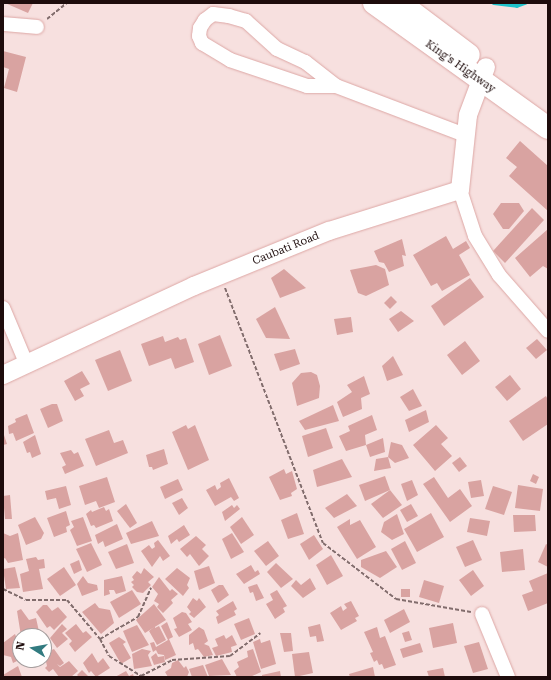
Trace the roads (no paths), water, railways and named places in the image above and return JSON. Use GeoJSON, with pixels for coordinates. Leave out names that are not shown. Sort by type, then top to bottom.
{"type":"FeatureCollection","features":[{"type":"Feature","properties":{"kind":"highway","name":"King's Highway"},"geometry":{"type":"LineString","coordinates":[[374,3],[483,74],[548,111]]}},
{"type":"Feature","properties":{"kind":"highway","name":"King's Highway"},"geometry":{"type":"LineString","coordinates":[[400,3],[548,128]]}},
{"type":"Feature","properties":{"kind":"street"},"geometry":{"type":"LineString","coordinates":[[336,86],[307,86],[230,60],[202,42],[199,36],[200,28],[205,20],[213,14],[229,16],[246,21],[277,49],[305,62],[336,86],[465,135]]}},
{"type":"Feature","properties":{"kind":"street"},"geometry":{"type":"LineString","coordinates":[[3,24],[37,27]]}},
{"type":"Feature","properties":{"kind":"street"},"geometry":{"type":"LineString","coordinates":[[483,74],[468,115],[460,190],[475,236],[499,274],[548,331]]}},
{"type":"Feature","properties":{"kind":"street","name":"Caubati Road"},"geometry":{"type":"LineString","coordinates":[[3,375],[220,275],[329,231],[460,190]]}},
{"type":"Feature","properties":{"kind":"street"},"geometry":{"type":"LineString","coordinates":[[3,308],[27,365]]}},
{"type":"Feature","properties":{"kind":"street"},"geometry":{"type":"LineString","coordinates":[[482,614],[508,677]]}},
{"type":"Feature","properties":{"kind":"waterway"},"geometry":{"type":"LineString","coordinates":[[494,3],[517,6],[525,3]]}}]}
